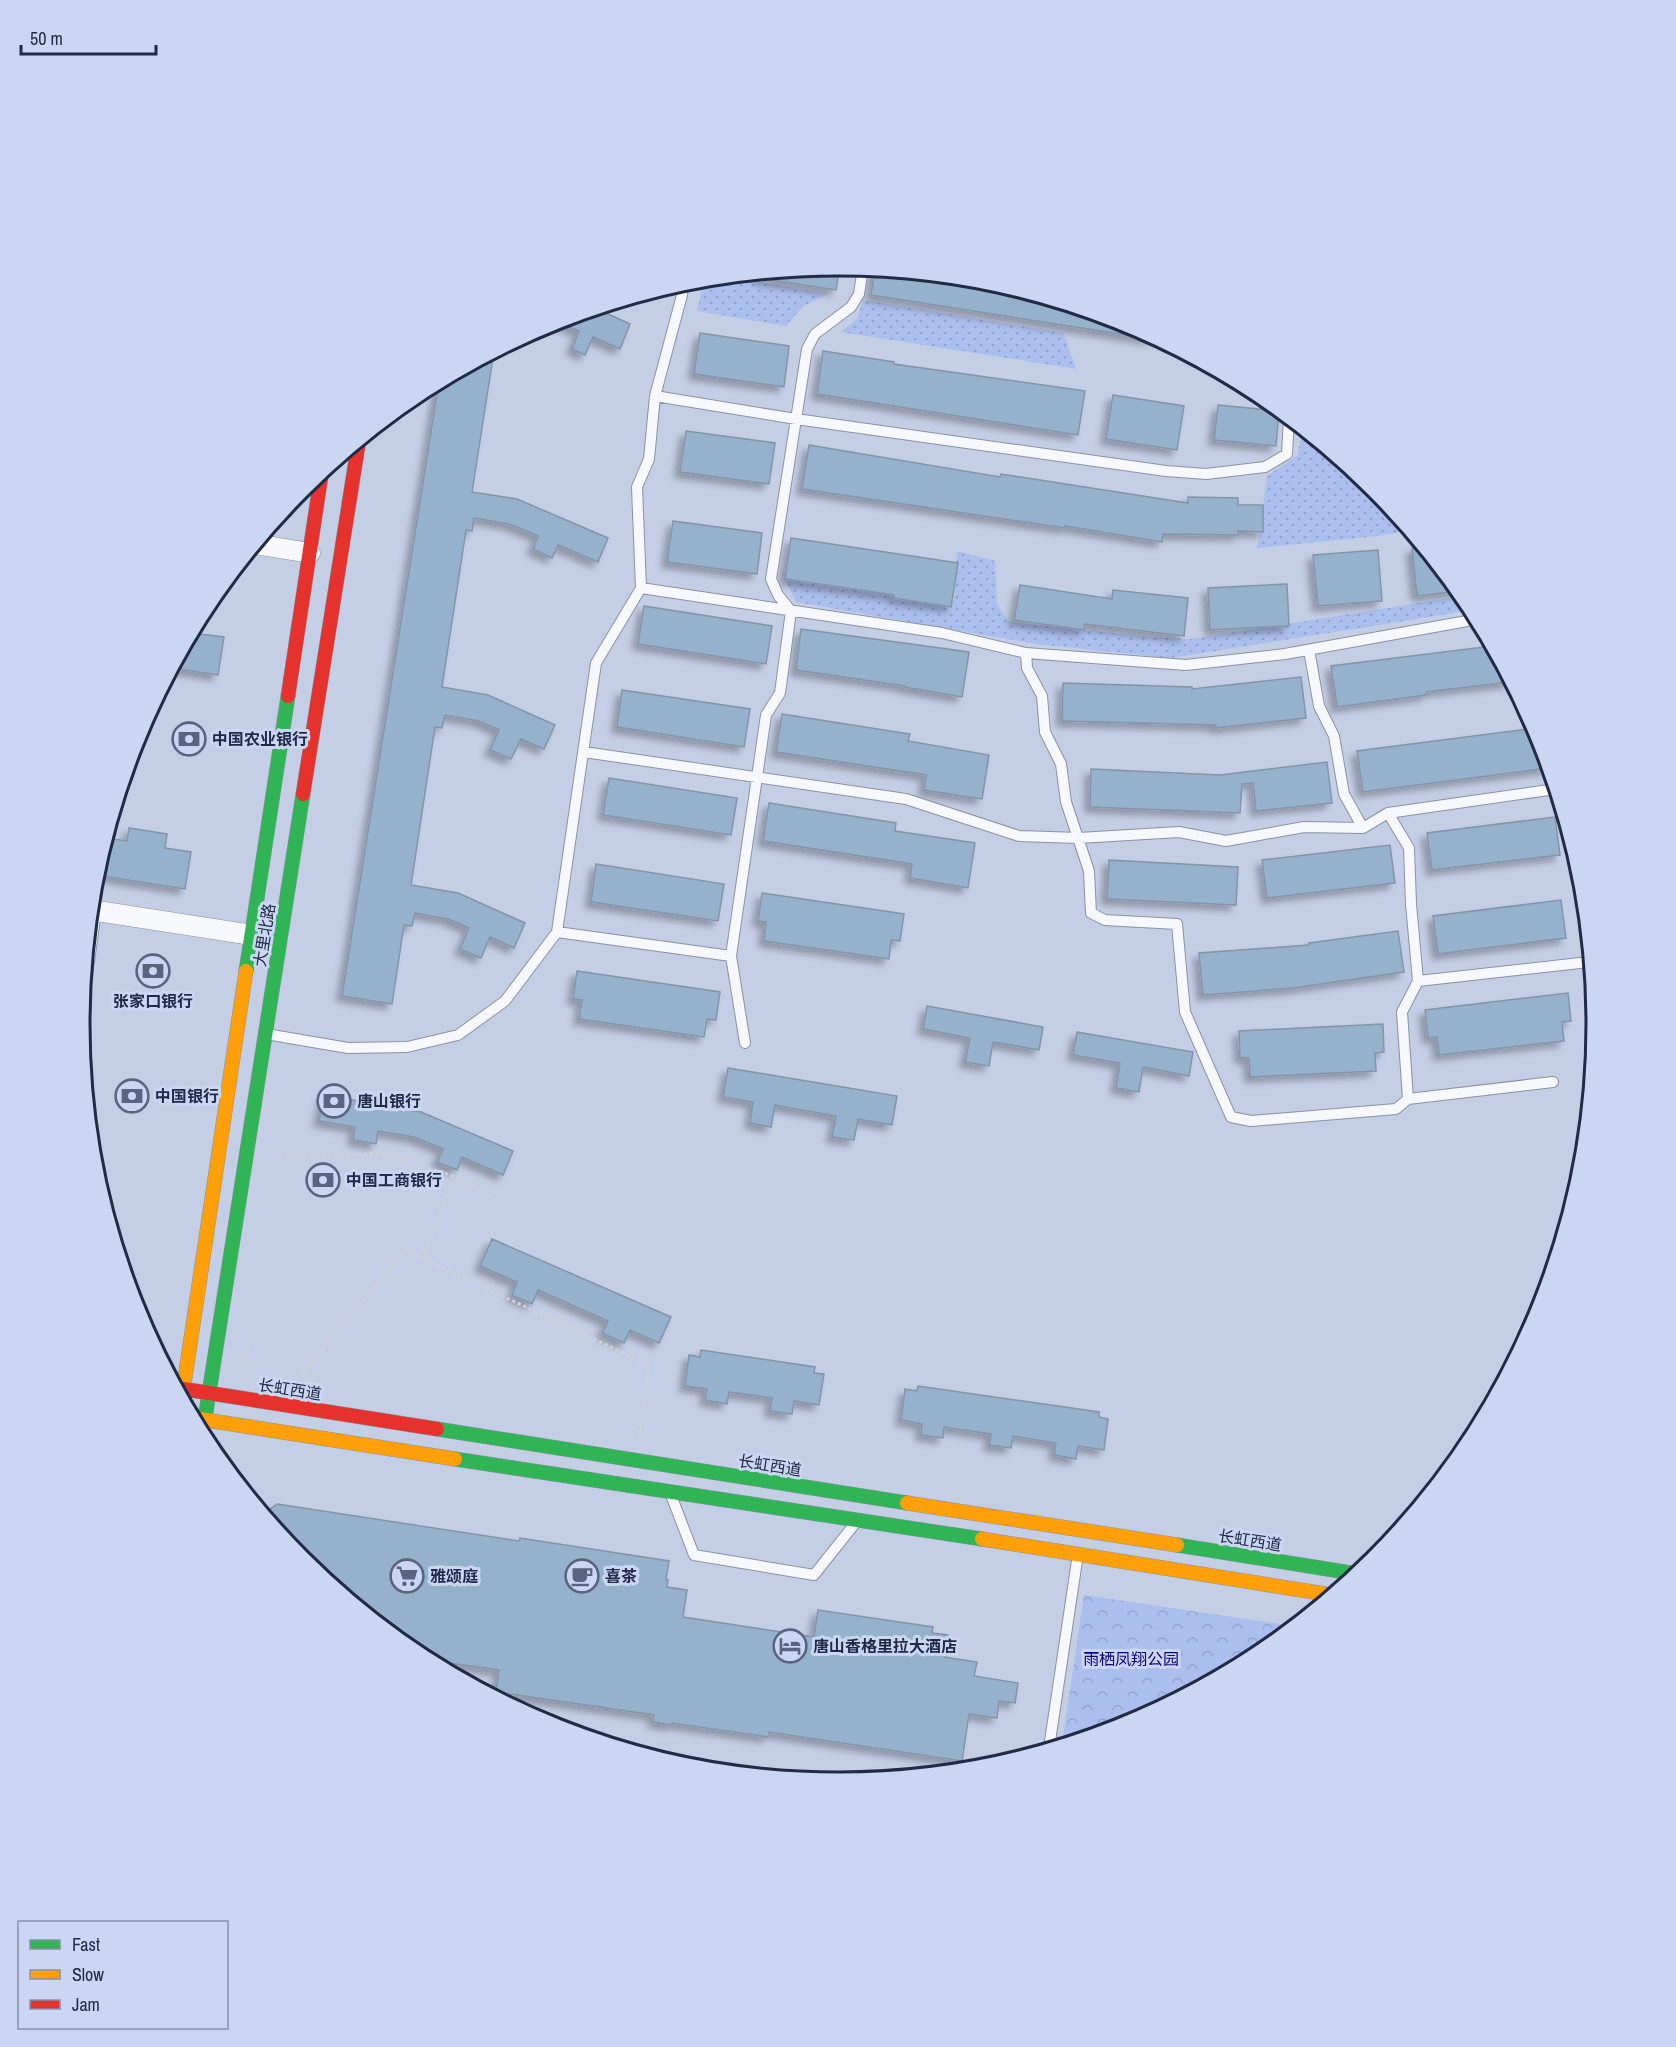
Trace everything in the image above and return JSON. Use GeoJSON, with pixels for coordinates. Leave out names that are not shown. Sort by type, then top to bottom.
{"type":"FeatureCollection","features":[{"type":"Feature","properties":{"kind":"main road","name":"大里北路"},"geometry":{"type":"LineString","coordinates":[[201,1414],[209,1393],[357,451]]}},
{"type":"Feature","properties":{"kind":"main road","name":"大里北路"},"geometry":{"type":"LineString","coordinates":[[182,1383],[320,485]]}},
{"type":"Feature","properties":{"kind":"main road","name":"长虹西道"},"geometry":{"type":"LineString","coordinates":[[187,1392],[209,1393],[1346,1572]]}},
{"type":"Feature","properties":{"kind":"main road"},"geometry":{"type":"LineString","coordinates":[[203,1419],[670,1492],[859,1519],[1322,1593]]}},
{"type":"Feature","properties":{"kind":"street"},"geometry":{"type":"LineString","coordinates":[[263,545],[310,553]]}},
{"type":"Feature","properties":{"kind":"street"},"geometry":{"type":"LineString","coordinates":[[98,912],[252,935]]}},
{"type":"Feature","properties":{"kind":"lane"},"geometry":{"type":"LineString","coordinates":[[745,1043],[732,956],[766,715],[780,693],[791,611],[778,595],[771,579],[807,349],[815,334],[850,307],[859,294],[862,276]]}},
{"type":"Feature","properties":{"kind":"lane"},"geometry":{"type":"LineString","coordinates":[[265,1034],[348,1048],[407,1047],[458,1035],[505,1001],[557,932],[585,753],[596,663],[640,588],[637,487],[649,459],[655,396],[682,292]]}},
{"type":"Feature","properties":{"kind":"lane"},"geometry":{"type":"LineString","coordinates":[[655,396],[796,419],[1167,471],[1206,474],[1264,467],[1287,454],[1288,427]]}},
{"type":"Feature","properties":{"kind":"lane"},"geometry":{"type":"LineString","coordinates":[[640,588],[942,633],[1026,653],[1186,665],[1285,654],[1468,621]]}},
{"type":"Feature","properties":{"kind":"lane"},"geometry":{"type":"LineString","coordinates":[[1309,650],[1319,706],[1334,736],[1344,794],[1363,828]]}},
{"type":"Feature","properties":{"kind":"lane"},"geometry":{"type":"LineString","coordinates":[[1026,653],[1028,668],[1042,696],[1044,732],[1061,764],[1066,802],[1089,871],[1091,913],[1105,920],[1177,924],[1185,1012],[1231,1117],[1251,1121],[1396,1110],[1408,1099],[1553,1082]]}},
{"type":"Feature","properties":{"kind":"lane"},"geometry":{"type":"LineString","coordinates":[[585,753],[906,799],[1019,836],[1079,838],[1179,832],[1226,841],[1304,827],[1363,828],[1388,813],[1548,790]]}},
{"type":"Feature","properties":{"kind":"lane"},"geometry":{"type":"LineString","coordinates":[[1388,813],[1409,848],[1418,981],[1402,1012],[1408,1099]]}},
{"type":"Feature","properties":{"kind":"lane"},"geometry":{"type":"LineString","coordinates":[[557,932],[732,956]]}},
{"type":"Feature","properties":{"kind":"lane"},"geometry":{"type":"LineString","coordinates":[[1418,981],[1583,959]]}},
{"type":"Feature","properties":{"kind":"lane"},"geometry":{"type":"LineString","coordinates":[[670,1492],[694,1555],[814,1575],[859,1519]]}},
{"type":"Feature","properties":{"kind":"lane"},"geometry":{"type":"LineString","coordinates":[[1050,1740],[1078,1554]]}},
{"type":"Feature","properties":{"kind":"path"},"geometry":{"type":"LineString","coordinates":[[280,1155],[384,1154],[454,1176],[492,1197]]}},
{"type":"Feature","properties":{"kind":"path"},"geometry":{"type":"LineString","coordinates":[[423,1259],[454,1176]]}},
{"type":"Feature","properties":{"kind":"path"},"geometry":{"type":"LineString","coordinates":[[292,1384],[405,1250],[649,1365],[639,1437]]}},
{"type":"Feature","properties":{"kind":"path"},"geometry":{"type":"LineString","coordinates":[[243,1359],[248,1345]]}},
{"type":"Feature","properties":{"kind":"green space"},"geometry":{"type":"Polygon","coordinates":[[[753,281],[827,294],[802,307],[786,326],[697,311],[700,289],[753,281]]]}},
{"type":"Feature","properties":{"kind":"green space"},"geometry":{"type":"Polygon","coordinates":[[[863,300],[1063,333],[1076,369],[841,332],[857,319],[863,300]]]}},
{"type":"Feature","properties":{"kind":"green space"},"geometry":{"type":"Polygon","coordinates":[[[1301,436],[1367,495],[1401,532],[1257,548],[1267,476],[1298,455],[1301,436]]]}},
{"type":"Feature","properties":{"kind":"green space"},"geometry":{"type":"Polygon","coordinates":[[[957,551],[995,561],[997,604],[1009,622],[1191,639],[1453,598],[1462,612],[1171,658],[1036,644],[796,602],[782,572],[954,600],[957,551]]]}},
{"type":"Feature","properties":{"kind":"green space","name":"雨栖凤翔公园"},"geometry":{"type":"Polygon","coordinates":[[[1084,1595],[1283,1624],[1212,1671],[1169,1694],[1124,1715],[1063,1737],[1084,1595]]]}},
{"type":"Feature","properties":{"kind":"building"},"geometry":{"type":"Polygon","coordinates":[[[838,276],[836,290],[767,279],[838,276]]]}},
{"type":"Feature","properties":{"kind":"building"},"geometry":{"type":"Polygon","coordinates":[[[874,277],[936,282],[1032,301],[1078,315],[1132,336],[871,295],[874,277]]]}},
{"type":"Feature","properties":{"kind":"building"},"geometry":{"type":"Polygon","coordinates":[[[605,313],[630,324],[620,349],[593,337],[585,355],[572,349],[579,331],[568,326],[605,313]]]}},
{"type":"Feature","properties":{"kind":"building"},"geometry":{"type":"Polygon","coordinates":[[[700,333],[789,346],[784,387],[694,374],[700,333]]]}},
{"type":"Feature","properties":{"kind":"building"},"geometry":{"type":"Polygon","coordinates":[[[823,351],[894,362],[894,364],[1085,391],[1078,435],[817,394],[823,351]]]}},
{"type":"Feature","properties":{"kind":"building"},"geometry":{"type":"Polygon","coordinates":[[[492,361],[472,492],[517,499],[608,538],[598,562],[558,545],[552,558],[533,549],[538,536],[509,524],[474,518],[472,531],[466,530],[442,687],[488,695],[555,725],[544,749],[521,739],[511,759],[490,750],[499,730],[479,721],[445,715],[442,728],[435,727],[411,885],[458,893],[525,923],[514,948],[490,937],[481,958],[460,949],[469,928],[448,919],[415,913],[412,926],[404,925],[392,1004],[342,996],[437,393],[492,361]]]}},
{"type":"Feature","properties":{"kind":"building"},"geometry":{"type":"Polygon","coordinates":[[[1113,395],[1184,406],[1177,450],[1106,439],[1113,395]]]}},
{"type":"Feature","properties":{"kind":"building"},"geometry":{"type":"Polygon","coordinates":[[[1218,405],[1265,410],[1278,419],[1276,446],[1214,440],[1218,405]]]}},
{"type":"Feature","properties":{"kind":"building"},"geometry":{"type":"Polygon","coordinates":[[[686,431],[775,443],[769,484],[680,472],[686,431]]]}},
{"type":"Feature","properties":{"kind":"building"},"geometry":{"type":"Polygon","coordinates":[[[809,445],[1000,477],[1001,474],[1188,503],[1188,497],[1238,498],[1238,505],[1263,505],[1263,532],[1238,531],[1238,535],[1163,534],[1162,542],[802,489],[809,445]]]}},
{"type":"Feature","properties":{"kind":"building"},"geometry":{"type":"Polygon","coordinates":[[[673,521],[762,533],[757,574],[667,562],[673,521]]]}},
{"type":"Feature","properties":{"kind":"building"},"geometry":{"type":"Polygon","coordinates":[[[791,538],[958,563],[951,607],[894,598],[894,595],[785,579],[791,538]]]}},
{"type":"Feature","properties":{"kind":"building"},"geometry":{"type":"Polygon","coordinates":[[[1412,548],[1414,548],[1449,592],[1417,596],[1412,548]]]}},
{"type":"Feature","properties":{"kind":"building"},"geometry":{"type":"Polygon","coordinates":[[[1378,550],[1382,601],[1318,606],[1313,555],[1378,550]]]}},
{"type":"Feature","properties":{"kind":"building"},"geometry":{"type":"Polygon","coordinates":[[[1287,584],[1289,626],[1210,630],[1208,588],[1287,584]]]}},
{"type":"Feature","properties":{"kind":"building"},"geometry":{"type":"Polygon","coordinates":[[[1020,585],[1112,599],[1113,590],[1188,598],[1184,636],[1085,624],[1084,630],[1014,620],[1020,585]]]}},
{"type":"Feature","properties":{"kind":"building"},"geometry":{"type":"Polygon","coordinates":[[[644,606],[772,626],[766,664],[638,644],[644,606]]]}},
{"type":"Feature","properties":{"kind":"building"},"geometry":{"type":"Polygon","coordinates":[[[801,629],[969,652],[962,697],[796,670],[801,629]]]}},
{"type":"Feature","properties":{"kind":"building"},"geometry":{"type":"Polygon","coordinates":[[[199,634],[224,637],[218,675],[179,669],[199,634]]]}},
{"type":"Feature","properties":{"kind":"building"},"geometry":{"type":"Polygon","coordinates":[[[1484,647],[1504,683],[1426,692],[1426,695],[1337,707],[1331,666],[1484,647]]]}},
{"type":"Feature","properties":{"kind":"building"},"geometry":{"type":"Polygon","coordinates":[[[1301,677],[1306,718],[1216,728],[1216,725],[1062,721],[1063,683],[1192,687],[1192,689],[1301,677]]]}},
{"type":"Feature","properties":{"kind":"building"},"geometry":{"type":"Polygon","coordinates":[[[622,690],[750,709],[744,747],[617,727],[622,690]]]}},
{"type":"Feature","properties":{"kind":"building"},"geometry":{"type":"Polygon","coordinates":[[[782,714],[910,734],[908,741],[989,755],[982,799],[924,790],[926,775],[776,752],[782,714]]]}},
{"type":"Feature","properties":{"kind":"building"},"geometry":{"type":"Polygon","coordinates":[[[1526,729],[1541,769],[1363,792],[1357,751],[1526,729]]]}},
{"type":"Feature","properties":{"kind":"building"},"geometry":{"type":"Polygon","coordinates":[[[1327,762],[1332,803],[1256,811],[1253,783],[1242,784],[1240,813],[1090,807],[1091,769],[1220,775],[1327,762]]]}},
{"type":"Feature","properties":{"kind":"building"},"geometry":{"type":"Polygon","coordinates":[[[609,778],[737,798],[731,835],[603,815],[609,778]]]}},
{"type":"Feature","properties":{"kind":"building"},"geometry":{"type":"Polygon","coordinates":[[[769,803],[896,823],[895,831],[975,843],[968,888],[910,878],[912,864],[763,841],[769,803]]]}},
{"type":"Feature","properties":{"kind":"building"},"geometry":{"type":"Polygon","coordinates":[[[1555,817],[1560,855],[1432,870],[1427,833],[1555,817]]]}},
{"type":"Feature","properties":{"kind":"building"},"geometry":{"type":"Polygon","coordinates":[[[129,828],[167,834],[165,848],[191,852],[185,889],[104,876],[113,839],[127,841],[129,828]]]}},
{"type":"Feature","properties":{"kind":"building"},"geometry":{"type":"Polygon","coordinates":[[[1390,845],[1395,883],[1267,898],[1262,860],[1390,845]]]}},
{"type":"Feature","properties":{"kind":"building"},"geometry":{"type":"Polygon","coordinates":[[[1109,860],[1238,867],[1236,905],[1107,899],[1109,860]]]}},
{"type":"Feature","properties":{"kind":"building"},"geometry":{"type":"Polygon","coordinates":[[[596,864],[724,884],[718,921],[591,902],[596,864]]]}},
{"type":"Feature","properties":{"kind":"building"},"geometry":{"type":"Polygon","coordinates":[[[762,893],[904,914],[900,941],[891,940],[889,959],[764,941],[766,922],[758,921],[762,893]]]}},
{"type":"Feature","properties":{"kind":"building"},"geometry":{"type":"Polygon","coordinates":[[[1561,900],[1566,938],[1438,954],[1433,916],[1561,900]]]}},
{"type":"Feature","properties":{"kind":"building"},"geometry":{"type":"Polygon","coordinates":[[[1398,931],[1404,972],[1293,988],[1203,995],[1199,953],[1309,945],[1309,943],[1398,931]]]}},
{"type":"Feature","properties":{"kind":"building"},"geometry":{"type":"Polygon","coordinates":[[[577,971],[720,992],[716,1020],[707,1019],[704,1037],[579,1019],[582,1000],[573,999],[577,971]]]}},
{"type":"Feature","properties":{"kind":"building"},"geometry":{"type":"Polygon","coordinates":[[[1568,993],[1571,1021],[1562,1022],[1564,1041],[1439,1055],[1437,1037],[1428,1038],[1425,1010],[1568,993]]]}},
{"type":"Feature","properties":{"kind":"building"},"geometry":{"type":"Polygon","coordinates":[[[927,1006],[1043,1027],[1039,1050],[993,1042],[989,1066],[965,1062],[970,1038],[923,1029],[927,1006]]]}},
{"type":"Feature","properties":{"kind":"building"},"geometry":{"type":"Polygon","coordinates":[[[1383,1024],[1384,1052],[1375,1053],[1376,1071],[1250,1077],[1249,1058],[1240,1058],[1239,1031],[1383,1024]]]}},
{"type":"Feature","properties":{"kind":"building"},"geometry":{"type":"Polygon","coordinates":[[[1077,1032],[1193,1052],[1189,1076],[1143,1067],[1139,1092],[1116,1088],[1120,1063],[1073,1055],[1077,1032]]]}},
{"type":"Feature","properties":{"kind":"building"},"geometry":{"type":"Polygon","coordinates":[[[728,1068],[897,1096],[892,1125],[858,1119],[854,1140],[832,1137],[836,1116],[775,1105],[771,1127],[750,1123],[753,1102],[723,1097],[728,1068]]]}},
{"type":"Feature","properties":{"kind":"building"},"geometry":{"type":"Polygon","coordinates":[[[324,1095],[421,1112],[513,1151],[503,1175],[462,1157],[457,1170],[437,1162],[443,1149],[414,1137],[378,1131],[376,1144],[353,1140],[355,1127],[319,1121],[324,1095]]]}},
{"type":"Feature","properties":{"kind":"building"},"geometry":{"type":"Polygon","coordinates":[[[492,1239],[671,1317],[659,1343],[630,1330],[624,1343],[602,1333],[608,1321],[538,1290],[532,1304],[512,1295],[517,1282],[480,1266],[492,1239]]]}},
{"type":"Feature","properties":{"kind":"building"},"geometry":{"type":"Polygon","coordinates":[[[701,1350],[815,1367],[814,1373],[824,1374],[819,1405],[794,1401],[792,1414],[770,1411],[772,1398],[729,1392],[727,1404],[705,1400],[707,1389],[685,1386],[689,1355],[700,1357],[701,1350]]]}},
{"type":"Feature","properties":{"kind":"building"},"geometry":{"type":"Polygon","coordinates":[[[918,1386],[1099,1412],[1099,1417],[1108,1419],[1104,1450],[1078,1446],[1076,1459],[1054,1455],[1056,1443],[1013,1436],[1011,1448],[989,1445],[991,1434],[944,1427],[943,1438],[921,1435],[922,1424],[901,1420],[905,1389],[917,1391],[918,1386]]]}},
{"type":"Feature","properties":{"kind":"building"},"geometry":{"type":"Polygon","coordinates":[[[277,1504],[669,1561],[667,1587],[687,1590],[683,1617],[814,1637],[818,1610],[933,1627],[932,1633],[948,1635],[944,1657],[977,1662],[974,1676],[1018,1683],[1015,1703],[999,1701],[997,1718],[969,1714],[961,1761],[769,1732],[768,1737],[672,1723],[672,1725],[653,1722],[654,1715],[506,1693],[496,1688],[499,1670],[452,1663],[383,1617],[309,1552],[270,1509],[277,1504]]]}},
{"type":"Feature","properties":{"kind":"traffic: fast"},"geometry":{"type":"LineString","coordinates":[[246,971],[288,696]]}},
{"type":"Feature","properties":{"kind":"traffic: fast"},"geometry":{"type":"LineString","coordinates":[[206,1412],[303,794]]}},
{"type":"Feature","properties":{"kind":"traffic: fast"},"geometry":{"type":"LineString","coordinates":[[437,1429],[907,1503]]}},
{"type":"Feature","properties":{"kind":"traffic: fast"},"geometry":{"type":"LineString","coordinates":[[455,1459],[982,1539]]}},
{"type":"Feature","properties":{"kind":"traffic: fast"},"geometry":{"type":"LineString","coordinates":[[1177,1545],[1346,1572]]}},
{"type":"Feature","properties":{"kind":"traffic: slow"},"geometry":{"type":"LineString","coordinates":[[184,1386],[246,971]]}},
{"type":"Feature","properties":{"kind":"traffic: slow"},"geometry":{"type":"LineString","coordinates":[[204,1420],[455,1459]]}},
{"type":"Feature","properties":{"kind":"traffic: slow"},"geometry":{"type":"LineString","coordinates":[[907,1503],[1177,1545]]}},
{"type":"Feature","properties":{"kind":"traffic: slow"},"geometry":{"type":"LineString","coordinates":[[982,1539],[1322,1593]]}},
{"type":"Feature","properties":{"kind":"traffic: jam"},"geometry":{"type":"LineString","coordinates":[[303,794],[357,451]]}},
{"type":"Feature","properties":{"kind":"traffic: jam"},"geometry":{"type":"LineString","coordinates":[[288,696],[320,485]]}},
{"type":"Feature","properties":{"kind":"traffic: jam"},"geometry":{"type":"LineString","coordinates":[[186,1389],[437,1429]]}},
{"type":"Feature","properties":{"kind":"place","name":"中国农业银行"},"geometry":{"type":"Point","coordinates":[189,739]}},
{"type":"Feature","properties":{"kind":"place","name":"张家口银行"},"geometry":{"type":"Point","coordinates":[153,971]}},
{"type":"Feature","properties":{"kind":"place","name":"中国银行"},"geometry":{"type":"Point","coordinates":[132,1096]}},
{"type":"Feature","properties":{"kind":"place","name":"唐山银行"},"geometry":{"type":"Point","coordinates":[334,1101]}},
{"type":"Feature","properties":{"kind":"place","name":"中国工商银行"},"geometry":{"type":"Point","coordinates":[323,1180]}},
{"type":"Feature","properties":{"kind":"place","name":"雅颂庭"},"geometry":{"type":"Point","coordinates":[407,1576]}},
{"type":"Feature","properties":{"kind":"place","name":"喜茶"},"geometry":{"type":"Point","coordinates":[582,1576]}},
{"type":"Feature","properties":{"kind":"place","name":"唐山香格里拉大酒店"},"geometry":{"type":"Point","coordinates":[790,1646]}}]}
